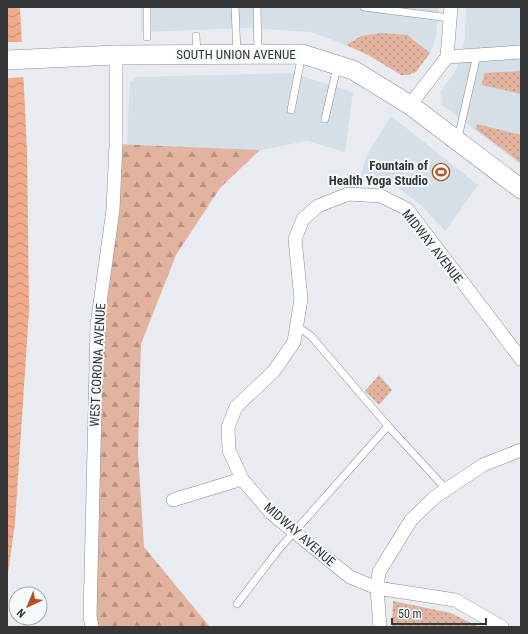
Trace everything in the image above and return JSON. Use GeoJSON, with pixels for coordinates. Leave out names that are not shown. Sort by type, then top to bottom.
{"type":"FeatureCollection","features":[{"type":"Feature","properties":{"kind":"street"},"geometry":{"type":"LineString","coordinates":[[410,105],[446,57],[451,12]]}},
{"type":"Feature","properties":{"kind":"street","name":"SOUTH UNION AVENUE"},"geometry":{"type":"LineString","coordinates":[[7,60],[116,55],[196,45],[237,54],[302,54],[353,70],[410,105],[521,189]]}},
{"type":"Feature","properties":{"kind":"street"},"geometry":{"type":"LineString","coordinates":[[446,57],[521,52]]}},
{"type":"Feature","properties":{"kind":"street","name":"WEST CORONA AVENUE"},"geometry":{"type":"LineString","coordinates":[[92,627],[90,616],[94,385],[97,325],[113,210],[116,144],[116,55]]}},
{"type":"Feature","properties":{"kind":"street","name":"MIDWAY AVENUE"},"geometry":{"type":"LineString","coordinates":[[502,627],[455,600],[377,588],[364,584],[350,577],[271,513],[242,479],[230,450],[228,427],[236,407],[274,371],[294,342],[301,299],[295,239],[303,219],[318,206],[348,194],[381,196],[407,209],[521,359]]}},
{"type":"Feature","properties":{"kind":"street"},"geometry":{"type":"LineString","coordinates":[[380,627],[377,588],[380,572],[411,520],[435,497],[446,489],[484,465],[521,450]]}},
{"type":"Feature","properties":{"kind":"street"},"geometry":{"type":"LineString","coordinates":[[173,500],[242,479]]}},
{"type":"Feature","properties":{"kind":"lane"},"geometry":{"type":"LineString","coordinates":[[147,7],[147,37]]}},
{"type":"Feature","properties":{"kind":"lane"},"geometry":{"type":"LineString","coordinates":[[235,7],[237,54]]}},
{"type":"Feature","properties":{"kind":"lane"},"geometry":{"type":"LineString","coordinates":[[257,7],[258,53]]}},
{"type":"Feature","properties":{"kind":"lane"},"geometry":{"type":"LineString","coordinates":[[364,7],[451,12]]}},
{"type":"Feature","properties":{"kind":"lane"},"geometry":{"type":"LineString","coordinates":[[291,110],[302,54]]}},
{"type":"Feature","properties":{"kind":"lane"},"geometry":{"type":"LineString","coordinates":[[457,141],[477,55]]}},
{"type":"Feature","properties":{"kind":"lane"},"geometry":{"type":"LineString","coordinates":[[325,119],[338,65]]}},
{"type":"Feature","properties":{"kind":"lane"},"geometry":{"type":"LineString","coordinates":[[297,326],[312,336],[388,426],[446,489]]}},
{"type":"Feature","properties":{"kind":"lane"},"geometry":{"type":"LineString","coordinates":[[237,604],[294,531],[388,426]]}},
{"type":"Feature","properties":{"kind":"shaded area"},"geometry":{"type":"Polygon","coordinates":[[[141,7],[439,7],[436,38],[430,53],[419,42],[408,35],[381,33],[361,36],[346,45],[311,32],[248,28],[141,32],[141,7]]]}},
{"type":"Feature","properties":{"kind":"shaded area"},"geometry":{"type":"Polygon","coordinates":[[[466,7],[521,7],[521,165],[442,105],[441,91],[456,70],[465,38],[466,7]]]}},
{"type":"Feature","properties":{"kind":"shaded area"},"geometry":{"type":"Polygon","coordinates":[[[292,73],[353,92],[345,152],[307,141],[260,150],[127,144],[130,81],[133,81],[136,77],[292,73]]]}},
{"type":"Feature","properties":{"kind":"shaded area"},"geometry":{"type":"Polygon","coordinates":[[[391,116],[478,185],[445,231],[422,206],[398,188],[377,182],[359,180],[367,155],[391,116]]]}},
{"type":"Feature","properties":{"kind":"green space"},"geometry":{"type":"Polygon","coordinates":[[[381,33],[408,35],[430,53],[416,72],[408,75],[401,75],[368,55],[346,45],[361,36],[381,33]]]}},
{"type":"Feature","properties":{"kind":"green space"},"geometry":{"type":"Polygon","coordinates":[[[521,71],[521,94],[482,85],[484,73],[521,71]]]}},
{"type":"Feature","properties":{"kind":"green space"},"geometry":{"type":"Polygon","coordinates":[[[477,124],[521,135],[521,163],[476,129],[477,124]]]}},
{"type":"Feature","properties":{"kind":"green space"},"geometry":{"type":"Polygon","coordinates":[[[116,144],[260,150],[220,188],[176,255],[141,344],[138,451],[144,547],[210,627],[92,627],[94,385],[116,144]]]}},
{"type":"Feature","properties":{"kind":"green space"},"geometry":{"type":"Polygon","coordinates":[[[379,375],[392,390],[379,405],[365,391],[379,375]]]}},
{"type":"Feature","properties":{"kind":"green space"},"geometry":{"type":"Polygon","coordinates":[[[393,601],[451,613],[479,627],[392,627],[393,601]]]}},
{"type":"Feature","properties":{"kind":"water"},"geometry":{"type":"Polygon","coordinates":[[[7,7],[20,7],[27,150],[29,311],[15,523],[7,580],[7,7]]]}},
{"type":"Feature","properties":{"kind":"pier"},"geometry":{"type":"Polygon","coordinates":[[[7,42],[24,42],[25,77],[7,78],[7,42]]]}},
{"type":"Feature","properties":{"kind":"place","name":"Fountain of Health Yoga Studio"},"geometry":{"type":"Point","coordinates":[441,172]}}]}
